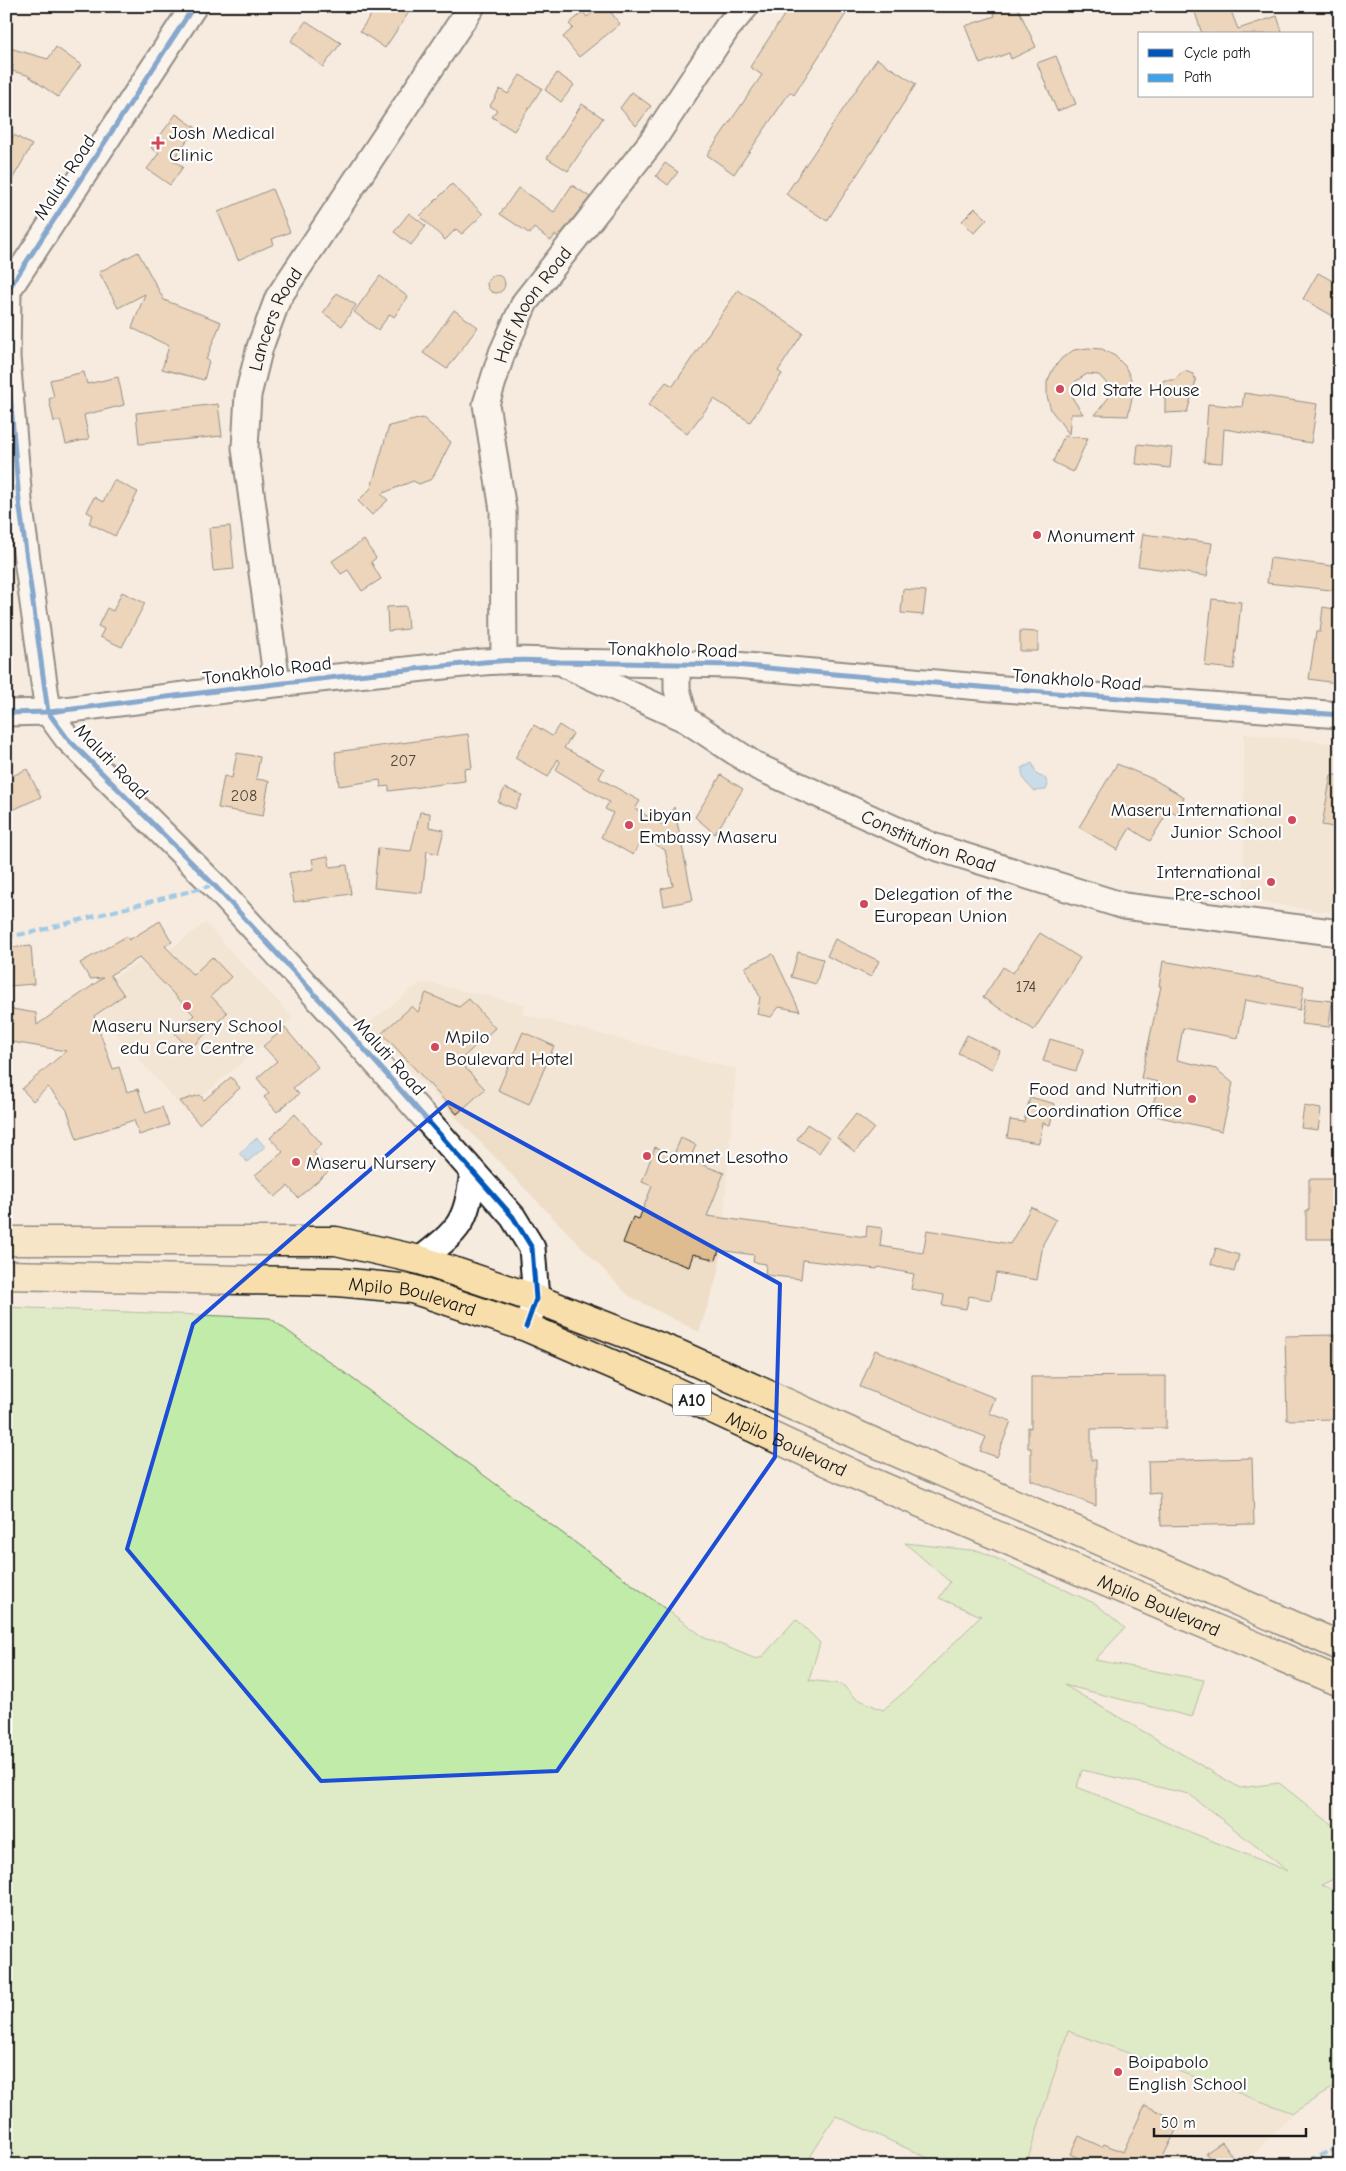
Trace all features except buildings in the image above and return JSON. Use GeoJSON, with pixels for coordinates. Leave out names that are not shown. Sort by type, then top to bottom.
{"type":"FeatureCollection","features":[{"type":"Feature","properties":{"kind":"highway","name":"Mpilo Boulevard"},"geometry":{"type":"LineString","coordinates":[[6,1241],[336,1242],[420,1260],[536,1299],[678,1354],[864,1438],[1340,1646]]}},
{"type":"Feature","properties":{"kind":"highway","name":"Mpilo Boulevard"},"geometry":{"type":"LineString","coordinates":[[6,1275],[338,1282],[412,1289],[526,1327],[663,1386],[853,1474],[1340,1682]]}},
{"type":"Feature","properties":{"kind":"street","name":"Maluti Road"},"geometry":{"type":"LineString","coordinates":[[194,6],[7,289],[7,357],[19,501],[48,712],[67,738],[214,885],[341,1023],[513,1217],[532,1248],[536,1299],[526,1327]]}},
{"type":"Feature","properties":{"kind":"street","name":"Lancers Road"},"geometry":{"type":"LineString","coordinates":[[277,683],[245,448],[248,395],[260,347],[278,298],[472,6]]}},
{"type":"Feature","properties":{"kind":"street","name":"Half Moon Road"},"geometry":{"type":"LineString","coordinates":[[504,661],[503,510],[486,404],[502,353],[525,302],[653,140],[727,28],[746,6]]}},
{"type":"Feature","properties":{"kind":"street","name":"Tonakholo Road"},"geometry":{"type":"LineString","coordinates":[[6,713],[48,712],[277,683],[504,661],[735,665],[991,688],[1340,715]]}},
{"type":"Feature","properties":{"kind":"street","name":"Constitution Road"},"geometry":{"type":"LineString","coordinates":[[560,662],[685,719],[758,767],[932,846],[1124,906],[1340,933]]}},
{"type":"Feature","properties":{"kind":"street"},"geometry":{"type":"LineString","coordinates":[[677,663],[677,689],[685,719]]}},
{"type":"Feature","properties":{"kind":"street"},"geometry":{"type":"LineString","coordinates":[[420,1260],[458,1229],[468,1207],[473,1172]]}},
{"type":"Feature","properties":{"kind":"highlighted area"},"geometry":{"type":"Polygon","coordinates":[[[448,1102],[780,1284],[775,1457],[557,1771],[321,1781],[127,1549],[193,1324],[448,1102]]]}},
{"type":"Feature","properties":{"kind":"shaded area","name":"Maseru International Junior School"},"geometry":{"type":"Polygon","coordinates":[[[1244,734],[1340,744],[1340,914],[1244,899],[1244,734]]]}},
{"type":"Feature","properties":{"kind":"shaded area","name":"Maseru Nursery School edu Care Centre"},"geometry":{"type":"Polygon","coordinates":[[[205,923],[293,1018],[185,1111],[81,995],[141,962],[145,968],[205,923]]]}},
{"type":"Feature","properties":{"kind":"shaded area"},"geometry":{"type":"Polygon","coordinates":[[[420,983],[429,983],[525,1005],[522,1014],[736,1069],[719,1270],[699,1332],[629,1296],[367,1025],[420,983]]]}},
{"type":"Feature","properties":{"kind":"shaded area","name":"Boipabolo English School"},"geometry":{"type":"Polygon","coordinates":[[[1067,2031],[1293,2113],[1243,2165],[1026,2165],[1067,2031]]]}},
{"type":"Feature","properties":{"kind":"green space"},"geometry":{"type":"Polygon","coordinates":[[[6,1307],[270,1318],[705,1638],[756,1659],[762,1657],[796,1619],[820,1643],[809,1680],[842,1684],[855,1698],[883,1710],[910,1687],[981,1616],[939,1598],[950,1582],[905,1543],[980,1551],[1096,1604],[1125,1628],[1095,1660],[1204,1680],[1192,1717],[1064,1685],[1240,1788],[1279,1783],[1340,1831],[1340,1876],[1321,1885],[1340,1892],[1340,2083],[1293,2113],[1068,2031],[1026,2165],[943,2165],[836,2116],[805,2165],[6,2165],[6,1307]],[[1082,1770],[1077,1787],[1288,1871],[1189,1794],[1082,1770]]]}},
{"type":"Feature","properties":{"kind":"water"},"geometry":{"type":"Polygon","coordinates":[[[1032,763],[1037,775],[1045,778],[1048,785],[1046,790],[1035,791],[1024,779],[1022,768],[1032,763]]]}},
{"type":"Feature","properties":{"kind":"water"},"geometry":{"type":"Polygon","coordinates":[[[257,1138],[265,1147],[247,1162],[239,1153],[257,1138]]]}},
{"type":"Feature","properties":{"kind":"marked path"},"geometry":{"type":"LineString","coordinates":[[6,937],[34,932],[214,885]]}},
{"type":"Feature","properties":{"kind":"marked path"},"geometry":{"type":"LineString","coordinates":[[1297,2165],[1340,2147]]}},
{"type":"Feature","properties":{"kind":"cycle path"},"geometry":{"type":"LineString","coordinates":[[194,6],[8,290],[7,357],[19,501],[48,712],[67,738],[214,885],[341,1023],[513,1217],[532,1248],[536,1299],[526,1327]]}},
{"type":"Feature","properties":{"kind":"cycle path"},"geometry":{"type":"LineString","coordinates":[[6,713],[48,712],[301,681],[516,660],[735,665],[991,688],[1340,715]]}},
{"type":"Feature","properties":{"kind":"place","name":"Josh Medical Clinic"},"geometry":{"type":"Point","coordinates":[158,143]}},
{"type":"Feature","properties":{"kind":"place","name":"Old State House"},"geometry":{"type":"Point","coordinates":[1060,389]}},
{"type":"Feature","properties":{"kind":"place","name":"Monument"},"geometry":{"type":"Point","coordinates":[1037,535]}},
{"type":"Feature","properties":{"kind":"place","name":"Maseru International Junior School"},"geometry":{"type":"Point","coordinates":[1292,820]}},
{"type":"Feature","properties":{"kind":"place","name":"Libyan Embassy Maseru"},"geometry":{"type":"Point","coordinates":[629,825]}},
{"type":"Feature","properties":{"kind":"place","name":"International Pre-school"},"geometry":{"type":"Point","coordinates":[1271,882]}},
{"type":"Feature","properties":{"kind":"place","name":"Delegation of the European Union"},"geometry":{"type":"Point","coordinates":[864,904]}},
{"type":"Feature","properties":{"kind":"place","name":"Maseru Nursery School edu Care Centre"},"geometry":{"type":"Point","coordinates":[187,1006]}},
{"type":"Feature","properties":{"kind":"place","name":"Mpilo Boulevard Hotel"},"geometry":{"type":"Point","coordinates":[435,1047]}},
{"type":"Feature","properties":{"kind":"place","name":"Food and Nutrition Coordination Office"},"geometry":{"type":"Point","coordinates":[1192,1099]}},
{"type":"Feature","properties":{"kind":"place","name":"Comnet Lesotho"},"geometry":{"type":"Point","coordinates":[647,1156]}},
{"type":"Feature","properties":{"kind":"place","name":"Maseru Nursery"},"geometry":{"type":"Point","coordinates":[296,1162]}},
{"type":"Feature","properties":{"kind":"place","name":"Boipabolo English School"},"geometry":{"type":"Point","coordinates":[1118,2072]}}]}
